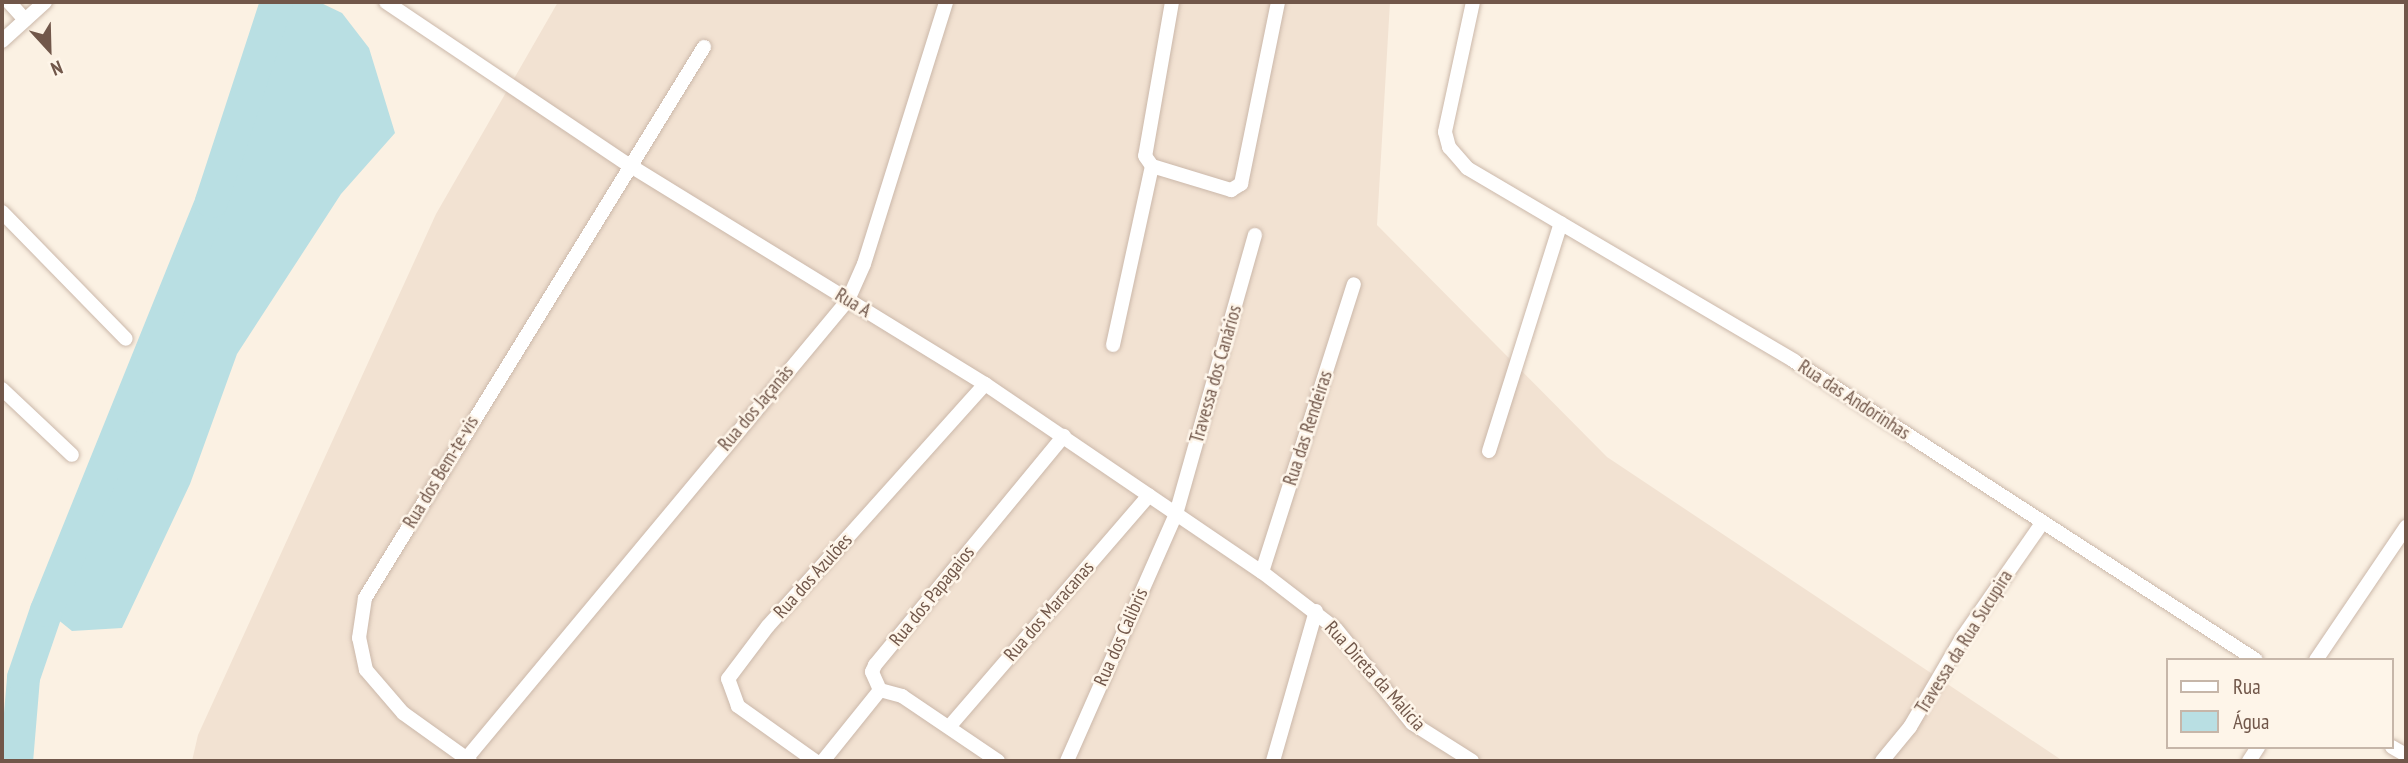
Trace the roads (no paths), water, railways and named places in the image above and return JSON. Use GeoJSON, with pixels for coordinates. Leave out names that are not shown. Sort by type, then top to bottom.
{"type":"FeatureCollection","features":[{"type":"Feature","properties":{"kind":"street"},"geometry":{"type":"LineString","coordinates":[[9,2],[25,20]]}},
{"type":"Feature","properties":{"kind":"street"},"geometry":{"type":"LineString","coordinates":[[2,41],[45,2]]}},
{"type":"Feature","properties":{"kind":"street","name":"Rua A"},"geometry":{"type":"LineString","coordinates":[[386,2],[401,6],[629,165],[985,384],[1316,611]]}},
{"type":"Feature","properties":{"kind":"street","name":"Rua dos Jaçanãs"},"geometry":{"type":"LineString","coordinates":[[468,760],[848,300],[864,264],[946,2]]}},
{"type":"Feature","properties":{"kind":"street"},"geometry":{"type":"LineString","coordinates":[[1114,345],[1152,166],[1143,150],[1172,2]]}},
{"type":"Feature","properties":{"kind":"street"},"geometry":{"type":"LineString","coordinates":[[1152,166],[1224,190],[1236,188],[1278,2]]}},
{"type":"Feature","properties":{"kind":"street","name":"Rua das Andorinhas"},"geometry":{"type":"LineString","coordinates":[[1473,2],[1445,132],[1449,147],[1466,168],[1794,361],[2253,658]]}},
{"type":"Feature","properties":{"kind":"street","name":"Rua dos Bem-te-vis"},"geometry":{"type":"LineString","coordinates":[[468,760],[396,707],[366,670],[359,638],[362,608],[629,165],[704,47]]}},
{"type":"Feature","properties":{"kind":"street"},"geometry":{"type":"LineString","coordinates":[[2,212],[125,339]]}},
{"type":"Feature","properties":{"kind":"street"},"geometry":{"type":"LineString","coordinates":[[1489,451],[1561,223]]}},
{"type":"Feature","properties":{"kind":"street","name":"Travessa dos Canários"},"geometry":{"type":"LineString","coordinates":[[1176,513],[1255,235]]}},
{"type":"Feature","properties":{"kind":"street","name":"Rua das Rendeiras"},"geometry":{"type":"LineString","coordinates":[[1262,572],[1354,284]]}},
{"type":"Feature","properties":{"kind":"street","name":"Rua dos Azulões"},"geometry":{"type":"LineString","coordinates":[[815,761],[738,706],[728,678],[768,626],[985,384]]}},
{"type":"Feature","properties":{"kind":"street"},"geometry":{"type":"LineString","coordinates":[[2,389],[72,456]]}},
{"type":"Feature","properties":{"kind":"street","name":"Rua dos Papagaios"},"geometry":{"type":"LineString","coordinates":[[880,690],[872,672],[876,665],[1064,436]]}},
{"type":"Feature","properties":{"kind":"street","name":"Rua dos Maracanas"},"geometry":{"type":"LineString","coordinates":[[950,727],[1149,495]]}},
{"type":"Feature","properties":{"kind":"street","name":"Rua dos Calibris"},"geometry":{"type":"LineString","coordinates":[[1068,761],[1176,513]]}},
{"type":"Feature","properties":{"kind":"street","name":"Travessa da Rua Sucupira"},"geometry":{"type":"LineString","coordinates":[[1882,761],[1910,727],[1962,638],[2043,522]]}},
{"type":"Feature","properties":{"kind":"street"},"geometry":{"type":"LineString","coordinates":[[2317,658],[2406,527]]}},
{"type":"Feature","properties":{"kind":"street"},"geometry":{"type":"LineString","coordinates":[[1273,761],[1316,611]]}},
{"type":"Feature","properties":{"kind":"street","name":"Rua Direta da Malicia"},"geometry":{"type":"LineString","coordinates":[[1316,611],[1336,629],[1412,723],[1472,761]]}},
{"type":"Feature","properties":{"kind":"street"},"geometry":{"type":"LineString","coordinates":[[824,761],[880,690],[902,696],[998,761]]}},
{"type":"Feature","properties":{"kind":"water"},"geometry":{"type":"Polygon","coordinates":[[[276,2],[319,2],[342,13],[369,48],[395,133],[341,194],[237,354],[190,484],[122,628],[72,631],[46,610],[211,201],[276,2]]]}},
{"type":"Feature","properties":{"kind":"waterway"},"geometry":{"type":"LineString","coordinates":[[16,761],[23,677],[46,610],[211,201],[276,2]]}}]}
